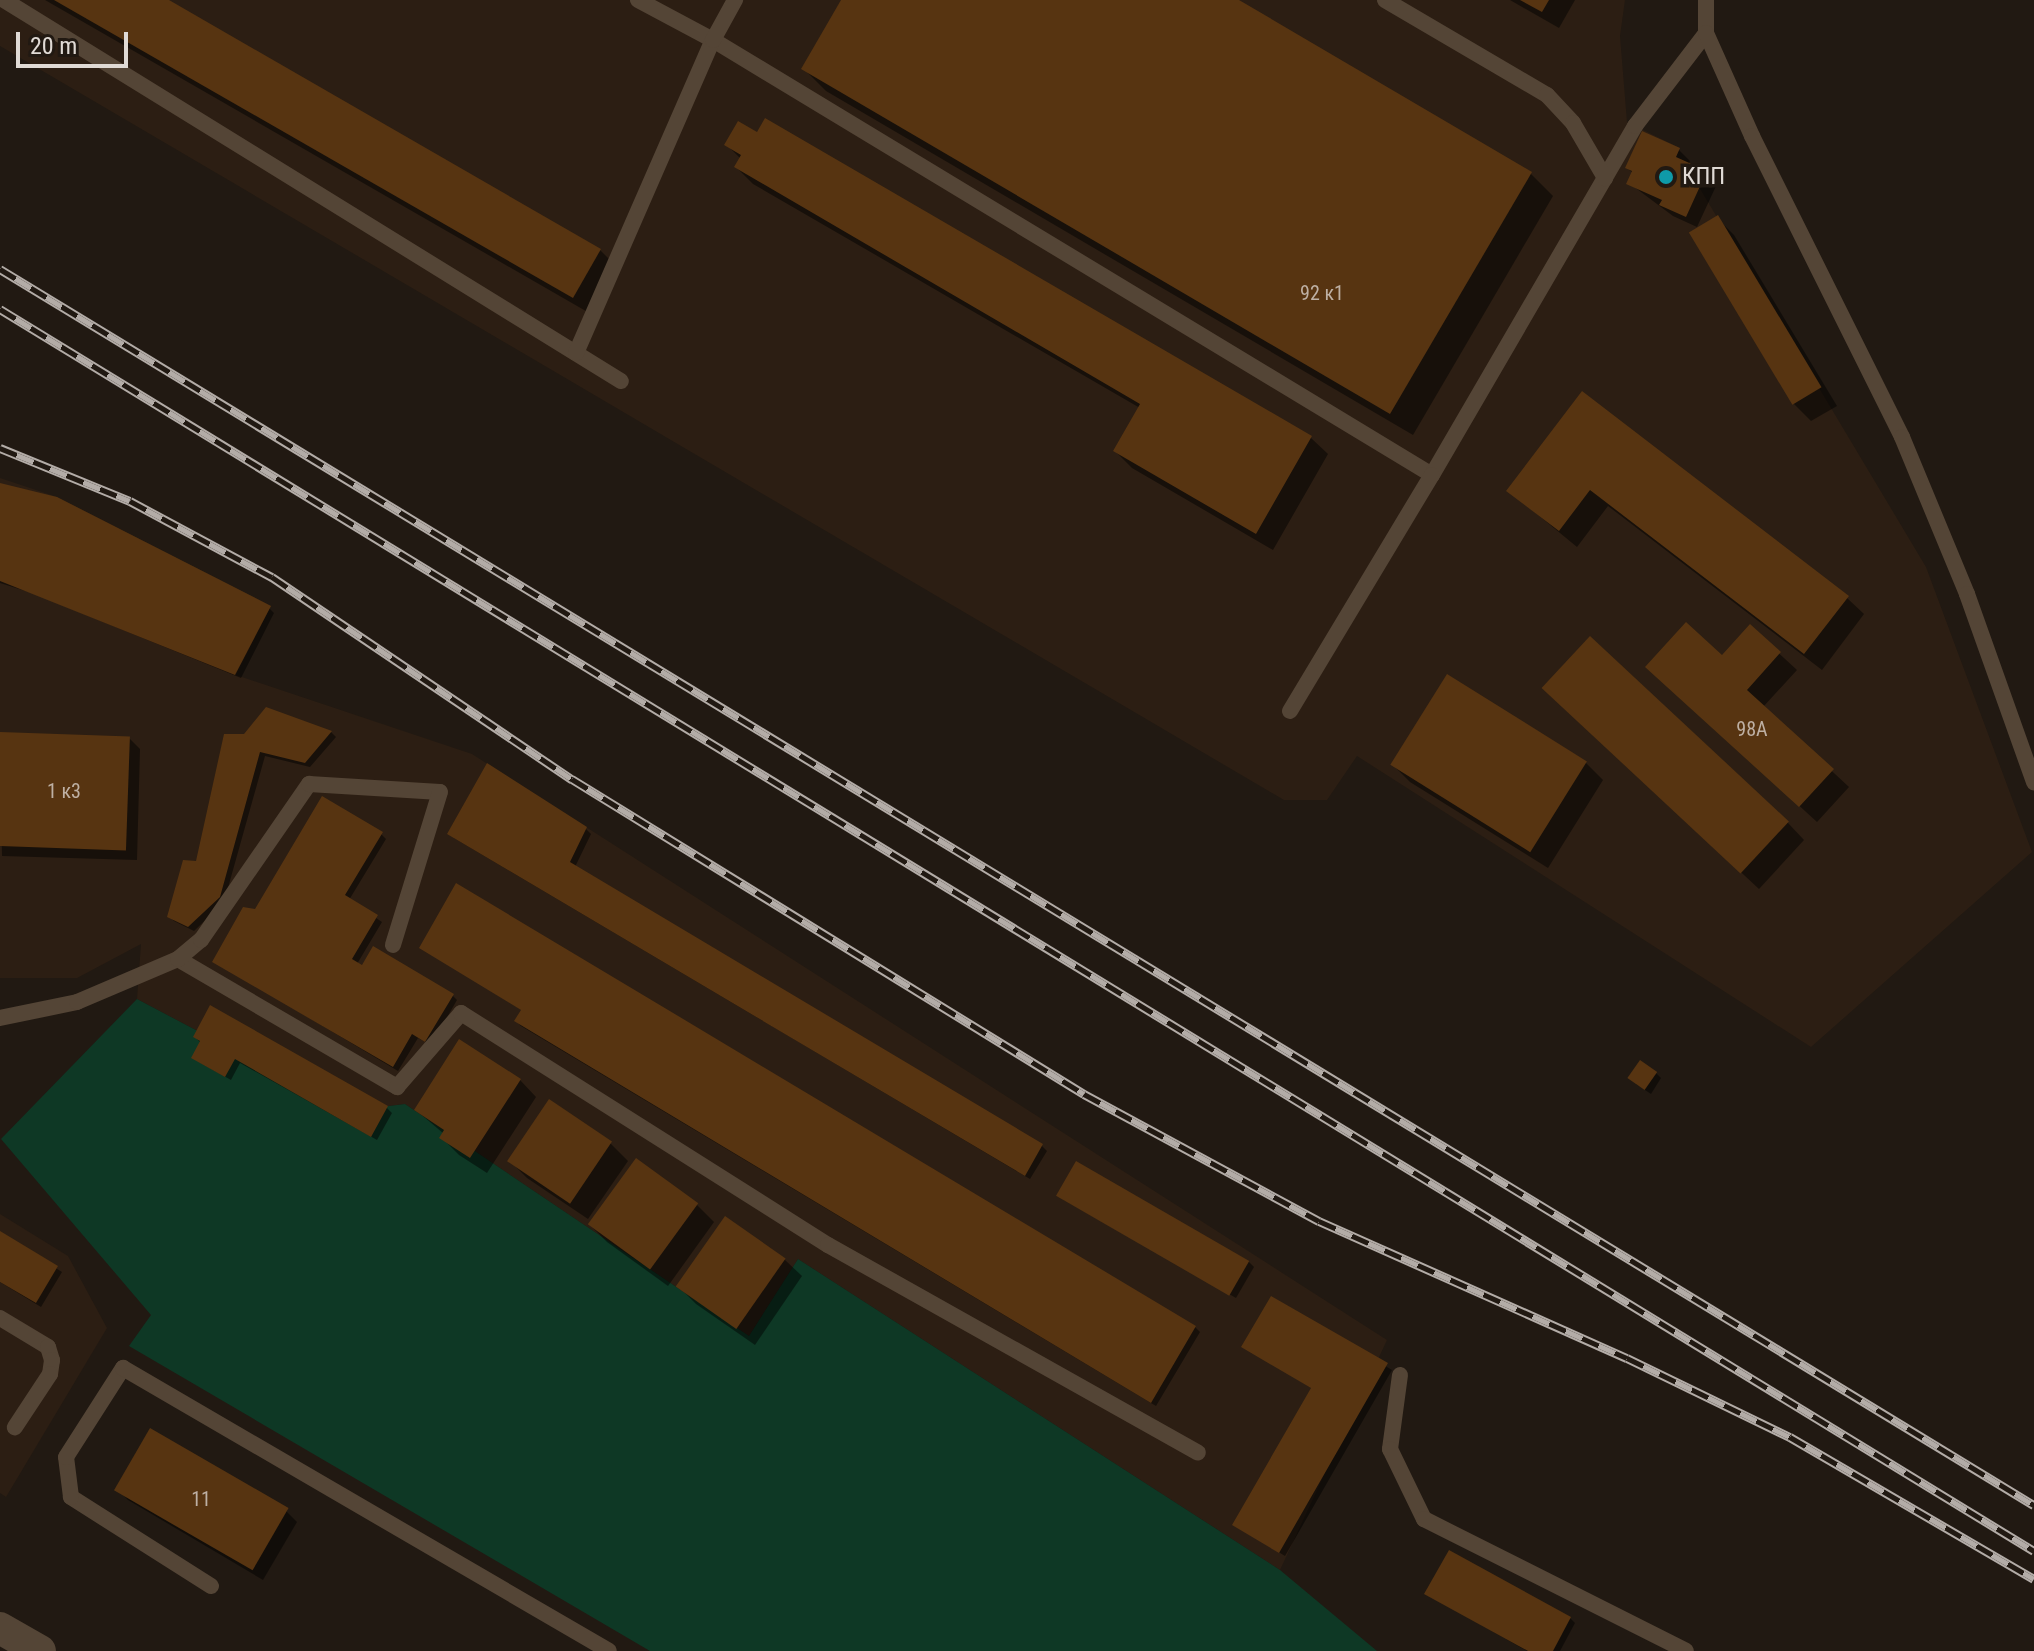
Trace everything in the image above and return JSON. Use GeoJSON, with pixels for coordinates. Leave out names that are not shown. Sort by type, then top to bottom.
{"type":"FeatureCollection","features":[{"type":"Feature","properties":{"kind":"street"},"geometry":{"type":"LineString","coordinates":[[0,1628],[40,1651]]}},
{"type":"Feature","properties":{"kind":"lane"},"geometry":{"type":"LineString","coordinates":[[4,0],[621,381]]}},
{"type":"Feature","properties":{"kind":"lane"},"geometry":{"type":"LineString","coordinates":[[576,353],[713,40],[735,0]]}},
{"type":"Feature","properties":{"kind":"lane"},"geometry":{"type":"LineString","coordinates":[[1385,0],[1547,95],[1573,123],[1605,178]]}},
{"type":"Feature","properties":{"kind":"lane"},"geometry":{"type":"LineString","coordinates":[[1706,0],[1706,33],[1752,136],[1902,437],[1967,594],[2034,782]]}},
{"type":"Feature","properties":{"kind":"lane"},"geometry":{"type":"LineString","coordinates":[[642,1],[713,40],[1432,475]]}},
{"type":"Feature","properties":{"kind":"lane"},"geometry":{"type":"LineString","coordinates":[[1290,711],[1432,475],[1635,126],[1706,33]]}},
{"type":"Feature","properties":{"kind":"lane"},"geometry":{"type":"LineString","coordinates":[[0,1018],[77,1002],[178,959],[201,940],[309,784],[440,792],[393,945]]}},
{"type":"Feature","properties":{"kind":"lane"},"geometry":{"type":"LineString","coordinates":[[178,959],[397,1087],[461,1013],[828,1245],[1198,1453]]}},
{"type":"Feature","properties":{"kind":"lane"},"geometry":{"type":"LineString","coordinates":[[0,1318],[48,1347],[52,1360],[50,1374],[15,1427]]}},
{"type":"Feature","properties":{"kind":"lane"},"geometry":{"type":"LineString","coordinates":[[211,1586],[71,1497],[66,1457],[123,1368],[609,1651]]}},
{"type":"Feature","properties":{"kind":"lane"},"geometry":{"type":"LineString","coordinates":[[1400,1375],[1390,1449],[1424,1519],[1686,1651]]}},
{"type":"Feature","properties":{"kind":"shaded area"},"geometry":{"type":"Polygon","coordinates":[[[0,0],[1625,0],[1620,36],[1627,122],[1680,148],[1676,157],[1707,171],[1699,187],[1926,567],[2032,852],[1811,1047],[1357,756],[1327,800],[1284,800],[0,46],[0,0]]]}},
{"type":"Feature","properties":{"kind":"shaded area"},"geometry":{"type":"Polygon","coordinates":[[[0,478],[57,497],[271,606],[236,675],[472,754],[1387,1340],[1280,1570],[798,1259],[749,1336],[405,1104],[349,1111],[137,999],[141,944],[77,978],[0,978],[0,478]]]}},
{"type":"Feature","properties":{"kind":"shaded area"},"geometry":{"type":"Polygon","coordinates":[[[0,1214],[68,1256],[107,1328],[6,1497],[0,1493],[0,1214]]]}},
{"type":"Feature","properties":{"kind":"green space"},"geometry":{"type":"Polygon","coordinates":[[[137,999],[349,1111],[405,1104],[749,1336],[798,1259],[1280,1570],[1377,1651],[650,1651],[129,1346],[151,1315],[1,1139],[137,999]]]}},
{"type":"Feature","properties":{"kind":"building"},"geometry":{"type":"Polygon","coordinates":[[[54,0],[169,0],[601,249],[573,298],[54,0]]]}},
{"type":"Feature","properties":{"kind":"building"},"geometry":{"type":"Polygon","coordinates":[[[841,0],[1239,0],[1532,172],[1390,414],[801,69],[841,0]]]}},
{"type":"Feature","properties":{"kind":"building"},"geometry":{"type":"Polygon","coordinates":[[[1520,0],[1549,0],[1542,12],[1520,0]]]}},
{"type":"Feature","properties":{"kind":"building"},"geometry":{"type":"Polygon","coordinates":[[[765,118],[1312,436],[1256,534],[1113,451],[1140,404],[734,167],[741,155],[724,145],[738,121],[757,132],[765,118]]]}},
{"type":"Feature","properties":{"kind":"building","name":"КПП"},"geometry":{"type":"Polygon","coordinates":[[[1642,131],[1680,148],[1676,157],[1707,171],[1686,217],[1659,205],[1662,200],[1626,184],[1632,171],[1625,168],[1642,131]]]}},
{"type":"Feature","properties":{"kind":"building"},"geometry":{"type":"Polygon","coordinates":[[[1718,215],[1822,387],[1792,405],[1689,233],[1718,215]]]}},
{"type":"Feature","properties":{"kind":"building"},"geometry":{"type":"Polygon","coordinates":[[[1582,391],[1849,596],[1804,654],[1590,490],[1559,531],[1506,491],[1582,391]]]}},
{"type":"Feature","properties":{"kind":"building"},"geometry":{"type":"Polygon","coordinates":[[[0,483],[57,497],[271,606],[235,675],[0,581],[0,483]]]}},
{"type":"Feature","properties":{"kind":"building"},"geometry":{"type":"Polygon","coordinates":[[[1686,622],[1722,655],[1750,624],[1781,652],[1747,690],[1834,769],[1799,807],[1645,667],[1686,622]]]}},
{"type":"Feature","properties":{"kind":"building"},"geometry":{"type":"Polygon","coordinates":[[[1590,636],[1789,822],[1741,873],[1542,688],[1590,636]]]}},
{"type":"Feature","properties":{"kind":"building"},"geometry":{"type":"Polygon","coordinates":[[[1447,674],[1587,761],[1530,852],[1390,765],[1447,674]]]}},
{"type":"Feature","properties":{"kind":"building"},"geometry":{"type":"Polygon","coordinates":[[[266,707],[332,731],[305,763],[260,752],[220,897],[188,927],[167,917],[183,860],[196,861],[224,734],[244,734],[266,707]]]}},
{"type":"Feature","properties":{"kind":"building"},"geometry":{"type":"Polygon","coordinates":[[[0,732],[130,737],[126,850],[0,846],[0,732]]]}},
{"type":"Feature","properties":{"kind":"building"},"geometry":{"type":"Polygon","coordinates":[[[487,763],[587,827],[570,862],[1043,1144],[1025,1176],[447,834],[487,763]]]}},
{"type":"Feature","properties":{"kind":"building"},"geometry":{"type":"Polygon","coordinates":[[[322,796],[383,832],[345,895],[378,915],[352,959],[362,965],[373,946],[454,994],[425,1042],[412,1034],[393,1067],[212,962],[243,907],[255,909],[322,796]]]}},
{"type":"Feature","properties":{"kind":"building"},"geometry":{"type":"Polygon","coordinates":[[[456,883],[1196,1326],[1151,1403],[514,1021],[521,1010],[419,948],[456,883]]]}},
{"type":"Feature","properties":{"kind":"building"},"geometry":{"type":"Polygon","coordinates":[[[210,1005],[388,1106],[371,1137],[235,1059],[225,1077],[191,1058],[200,1041],[193,1037],[210,1005]]]}},
{"type":"Feature","properties":{"kind":"building"},"geometry":{"type":"Polygon","coordinates":[[[459,1039],[521,1079],[470,1158],[439,1138],[444,1130],[414,1110],[459,1039]]]}},
{"type":"Feature","properties":{"kind":"building"},"geometry":{"type":"Polygon","coordinates":[[[1640,1060],[1657,1072],[1645,1090],[1627,1078],[1640,1060]]]}},
{"type":"Feature","properties":{"kind":"building"},"geometry":{"type":"Polygon","coordinates":[[[549,1099],[612,1141],[570,1204],[507,1161],[549,1099]]]}},
{"type":"Feature","properties":{"kind":"building"},"geometry":{"type":"Polygon","coordinates":[[[636,1158],[698,1203],[650,1270],[588,1224],[636,1158]]]}},
{"type":"Feature","properties":{"kind":"building"},"geometry":{"type":"Polygon","coordinates":[[[1076,1161],[1249,1261],[1229,1296],[1056,1196],[1076,1161]]]}},
{"type":"Feature","properties":{"kind":"building"},"geometry":{"type":"Polygon","coordinates":[[[725,1216],[786,1258],[736,1329],[676,1286],[725,1216]]]}},
{"type":"Feature","properties":{"kind":"building"},"geometry":{"type":"Polygon","coordinates":[[[0,1231],[58,1266],[36,1303],[0,1282],[0,1231]]]}},
{"type":"Feature","properties":{"kind":"building"},"geometry":{"type":"Polygon","coordinates":[[[1271,1296],[1388,1363],[1279,1553],[1232,1525],[1311,1388],[1241,1347],[1271,1296]]]}},
{"type":"Feature","properties":{"kind":"building"},"geometry":{"type":"Polygon","coordinates":[[[150,1428],[289,1508],[253,1570],[114,1490],[150,1428]]]}},
{"type":"Feature","properties":{"kind":"building"},"geometry":{"type":"Polygon","coordinates":[[[1449,1550],[1571,1617],[1553,1651],[1528,1651],[1424,1594],[1449,1550]]]}},
{"type":"Feature","properties":{"kind":"railway"},"geometry":{"type":"LineString","coordinates":[[0,269],[2034,1505]]}},
{"type":"Feature","properties":{"kind":"railway"},"geometry":{"type":"LineString","coordinates":[[0,309],[2034,1551]]}},
{"type":"Feature","properties":{"kind":"railway"},"geometry":{"type":"LineString","coordinates":[[0,448],[130,501],[272,577],[572,779],[1084,1094],[1319,1221],[1627,1358],[1790,1437],[2034,1579]]}},
{"type":"Feature","properties":{"kind":"place","name":"КПП"},"geometry":{"type":"Point","coordinates":[1666,177]}}]}
